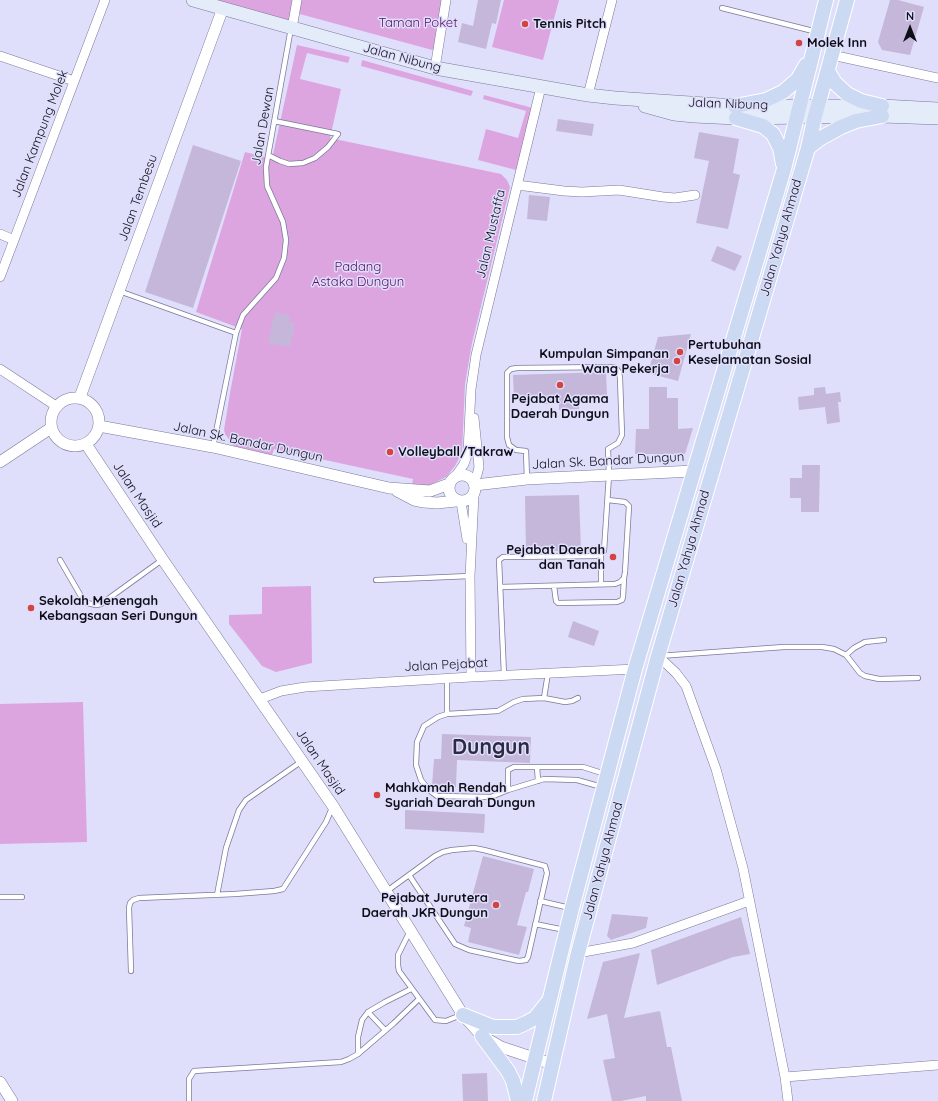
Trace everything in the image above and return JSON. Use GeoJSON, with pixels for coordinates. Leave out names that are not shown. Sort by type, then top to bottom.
{"type":"FeatureCollection","features":[{"type":"Feature","properties":{"kind":"main road","name":"Jalan Nibung"},"geometry":{"type":"LineString","coordinates":[[193,0],[217,5],[292,28],[436,68],[588,95],[615,98],[674,114],[694,116],[736,112],[882,111]]}},
{"type":"Feature","properties":{"kind":"main road","name":"Jalan Yahya Ahmad"},"geometry":{"type":"LineString","coordinates":[[525,1101],[566,930],[635,669],[784,169],[826,0]]}},
{"type":"Feature","properties":{"kind":"main road","name":"Jalan Yahya Ahmad"},"geometry":{"type":"LineString","coordinates":[[544,1101],[578,953],[658,656],[808,148],[816,111],[847,0]]}},
{"type":"Feature","properties":{"kind":"main road"},"geometry":{"type":"LineString","coordinates":[[736,112],[783,92],[798,79],[814,50]]}},
{"type":"Feature","properties":{"kind":"main road"},"geometry":{"type":"LineString","coordinates":[[828,71],[835,83],[847,94],[882,111],[938,118]]}},
{"type":"Feature","properties":{"kind":"main road"},"geometry":{"type":"LineString","coordinates":[[808,148],[841,126],[882,111],[938,109]]}},
{"type":"Feature","properties":{"kind":"main road"},"geometry":{"type":"LineString","coordinates":[[736,112],[763,126],[773,134],[780,148],[784,169]]}},
{"type":"Feature","properties":{"kind":"main road"},"geometry":{"type":"LineString","coordinates":[[463,1015],[493,1027],[517,1027],[526,1024],[534,1018],[549,1000]]}},
{"type":"Feature","properties":{"kind":"main road"},"geometry":{"type":"LineString","coordinates":[[482,1036],[508,1071],[513,1081],[518,1101]]}},
{"type":"Feature","properties":{"kind":"street","name":"Jalan Kampung Molek"},"geometry":{"type":"LineString","coordinates":[[0,274],[105,0]]}},
{"type":"Feature","properties":{"kind":"street"},"geometry":{"type":"LineString","coordinates":[[292,28],[297,0]]}},
{"type":"Feature","properties":{"kind":"street"},"geometry":{"type":"LineString","coordinates":[[436,68],[446,0]]}},
{"type":"Feature","properties":{"kind":"street"},"geometry":{"type":"LineString","coordinates":[[588,95],[612,0]]}},
{"type":"Feature","properties":{"kind":"street","name":"Jalan Tembesu"},"geometry":{"type":"LineString","coordinates":[[80,397],[119,291],[217,5]]}},
{"type":"Feature","properties":{"kind":"street"},"geometry":{"type":"LineString","coordinates":[[832,55],[938,78]]}},
{"type":"Feature","properties":{"kind":"street"},"geometry":{"type":"LineString","coordinates":[[0,56],[74,81]]}},
{"type":"Feature","properties":{"kind":"street","name":"Jalan Mustaffa"},"geometry":{"type":"LineString","coordinates":[[452,480],[464,464],[468,452],[471,389],[476,355],[541,87]]}},
{"type":"Feature","properties":{"kind":"street"},"geometry":{"type":"LineString","coordinates":[[517,185],[564,192],[619,190],[663,198],[695,195]]}},
{"type":"Feature","properties":{"kind":"street"},"geometry":{"type":"LineString","coordinates":[[0,234],[14,240]]}},
{"type":"Feature","properties":{"kind":"street"},"geometry":{"type":"LineString","coordinates":[[0,369],[56,406]]}},
{"type":"Feature","properties":{"kind":"street","name":"Jalan Mustaffa"},"geometry":{"type":"LineString","coordinates":[[471,389],[479,467],[474,487],[470,576],[471,677]]}},
{"type":"Feature","properties":{"kind":"street"},"geometry":{"type":"LineString","coordinates":[[71,397],[80,397],[89,401],[96,408],[99,417],[97,433],[86,444],[75,446],[65,444],[56,438],[51,428],[51,417],[56,406],[62,400],[71,397]]}},
{"type":"Feature","properties":{"kind":"street","name":"Jalan Sk. Bandar Dungun"},"geometry":{"type":"LineString","coordinates":[[99,426],[213,447],[389,488],[430,491],[452,480]]}},
{"type":"Feature","properties":{"kind":"street"},"geometry":{"type":"LineString","coordinates":[[0,462],[51,428]]}},
{"type":"Feature","properties":{"kind":"street","name":"Jalan Masjid"},"geometry":{"type":"LineString","coordinates":[[86,444],[163,560],[333,806],[463,1015],[482,1036],[501,1047],[552,1064]]}},
{"type":"Feature","properties":{"kind":"street","name":"Jalan Sk. Bandar Dungun"},"geometry":{"type":"LineString","coordinates":[[474,487],[527,479],[694,471]]}},
{"type":"Feature","properties":{"kind":"street"},"geometry":{"type":"LineString","coordinates":[[465,475],[474,487],[471,499],[459,501],[449,494],[452,480],[465,475]]}},
{"type":"Feature","properties":{"kind":"street","name":"Jalan Sk. Bandar Dungun"},"geometry":{"type":"LineString","coordinates":[[389,488],[414,500],[424,502],[437,504],[459,501]]}},
{"type":"Feature","properties":{"kind":"street","name":"Jalan Mustaffa"},"geometry":{"type":"LineString","coordinates":[[459,501],[471,558]]}},
{"type":"Feature","properties":{"kind":"street"},"geometry":{"type":"LineString","coordinates":[[658,656],[682,679],[690,694],[716,769],[743,868],[748,901],[785,1077],[788,1101]]}},
{"type":"Feature","properties":{"kind":"street","name":"Jalan Pejabat"},"geometry":{"type":"LineString","coordinates":[[260,699],[292,689],[447,678],[635,669]]}},
{"type":"Feature","properties":{"kind":"street"},"geometry":{"type":"LineString","coordinates":[[578,953],[633,943],[748,901]]}},
{"type":"Feature","properties":{"kind":"street"},"geometry":{"type":"LineString","coordinates":[[785,1077],[938,1065]]}},
{"type":"Feature","properties":{"kind":"street"},"geometry":{"type":"LineString","coordinates":[[0,1082],[12,1101]]}},
{"type":"Feature","properties":{"kind":"lane"},"geometry":{"type":"LineString","coordinates":[[722,8],[818,32]]}},
{"type":"Feature","properties":{"kind":"lane","name":"Jalan Dewan"},"geometry":{"type":"LineString","coordinates":[[213,447],[236,333],[243,315],[276,278],[284,258],[286,240],[283,222],[267,186],[266,167],[292,28]]}},
{"type":"Feature","properties":{"kind":"lane"},"geometry":{"type":"LineString","coordinates":[[268,155],[280,162],[289,164],[303,163],[320,155],[338,134],[274,121]]}},
{"type":"Feature","properties":{"kind":"lane"},"geometry":{"type":"LineString","coordinates":[[119,291],[236,333]]}},
{"type":"Feature","properties":{"kind":"lane"},"geometry":{"type":"LineString","coordinates":[[504,675],[499,560],[503,557],[596,556],[604,551],[609,475],[608,448],[618,443],[622,435],[619,372],[616,368],[517,368],[511,369],[507,373],[507,437],[509,445],[516,450],[526,451],[527,479]]}},
{"type":"Feature","properties":{"kind":"lane"},"geometry":{"type":"LineString","coordinates":[[554,586],[556,601],[558,603],[617,602],[622,600],[629,506],[625,502],[608,500]]}},
{"type":"Feature","properties":{"kind":"lane"},"geometry":{"type":"LineString","coordinates":[[601,554],[601,584]]}},
{"type":"Feature","properties":{"kind":"lane"},"geometry":{"type":"LineString","coordinates":[[60,560],[82,598],[87,603],[96,605],[101,604],[163,560]]}},
{"type":"Feature","properties":{"kind":"lane"},"geometry":{"type":"LineString","coordinates":[[376,580],[470,576]]}},
{"type":"Feature","properties":{"kind":"lane"},"geometry":{"type":"LineString","coordinates":[[500,587],[615,584],[624,578]]}},
{"type":"Feature","properties":{"kind":"lane"},"geometry":{"type":"LineString","coordinates":[[846,655],[854,648],[865,642],[884,640]]}},
{"type":"Feature","properties":{"kind":"lane"},"geometry":{"type":"LineString","coordinates":[[658,656],[792,647],[822,647],[834,649],[846,655],[860,673],[865,676],[879,679],[918,678]]}},
{"type":"Feature","properties":{"kind":"lane"},"geometry":{"type":"LineString","coordinates":[[544,698],[548,673]]}},
{"type":"Feature","properties":{"kind":"lane"},"geometry":{"type":"LineString","coordinates":[[447,678],[447,714]]}},
{"type":"Feature","properties":{"kind":"lane"},"geometry":{"type":"LineString","coordinates":[[578,698],[565,702],[544,698],[522,700],[514,702],[498,711],[447,714],[438,717],[424,726],[417,742],[416,765],[421,780],[437,796],[491,796],[544,779],[577,780],[604,788]]}},
{"type":"Feature","properties":{"kind":"lane"},"geometry":{"type":"LineString","coordinates":[[217,895],[226,848],[239,810],[246,800],[302,761]]}},
{"type":"Feature","properties":{"kind":"lane"},"geometry":{"type":"LineString","coordinates":[[508,790],[508,770],[514,767],[583,767],[607,774]]}},
{"type":"Feature","properties":{"kind":"lane"},"geometry":{"type":"LineString","coordinates":[[537,767],[538,781]]}},
{"type":"Feature","properties":{"kind":"lane"},"geometry":{"type":"LineString","coordinates":[[131,971],[130,903],[139,898],[217,895],[283,889],[326,822],[333,806]]}},
{"type":"Feature","properties":{"kind":"lane"},"geometry":{"type":"LineString","coordinates":[[386,891],[409,875],[443,852],[452,850],[474,848],[545,866],[547,873],[526,960],[519,961],[455,944],[409,875]]}},
{"type":"Feature","properties":{"kind":"lane"},"geometry":{"type":"LineString","coordinates":[[0,897],[22,897]]}},
{"type":"Feature","properties":{"kind":"lane"},"geometry":{"type":"LineString","coordinates":[[540,901],[572,908]]}},
{"type":"Feature","properties":{"kind":"lane"},"geometry":{"type":"LineString","coordinates":[[535,924],[566,930]]}},
{"type":"Feature","properties":{"kind":"lane"},"geometry":{"type":"LineString","coordinates":[[410,930],[398,955],[399,971],[435,1020],[446,1021],[463,1015]]}},
{"type":"Feature","properties":{"kind":"lane"},"geometry":{"type":"LineString","coordinates":[[358,1054],[358,1037],[362,1020],[368,1012],[411,988]]}},
{"type":"Feature","properties":{"kind":"lane"},"geometry":{"type":"LineString","coordinates":[[189,1101],[189,1079],[194,1071],[341,1062],[358,1054],[419,999]]}},
{"type":"Feature","properties":{"kind":"lane"},"geometry":{"type":"LineString","coordinates":[[368,1012],[385,1030]]}},
{"type":"Feature","properties":{"kind":"green space"},"geometry":{"type":"Polygon","coordinates":[[[214,0],[297,0],[292,28],[214,0]]]}},
{"type":"Feature","properties":{"kind":"green space","name":"Taman Poket"},"geometry":{"type":"Polygon","coordinates":[[[298,0],[444,0],[436,51],[296,13],[298,0]]]}},
{"type":"Feature","properties":{"kind":"green space","name":"Tennis Pitch"},"geometry":{"type":"Polygon","coordinates":[[[504,0],[559,0],[543,60],[492,47],[504,0]]]}},
{"type":"Feature","properties":{"kind":"green space","name":"Padang Astaka Dungun"},"geometry":{"type":"Polygon","coordinates":[[[297,45],[350,57],[348,63],[307,53],[300,79],[341,89],[330,138],[501,174],[507,180],[510,187],[472,343],[465,384],[462,452],[455,466],[446,477],[428,486],[412,485],[413,479],[274,449],[272,455],[234,446],[225,434],[224,430],[242,329],[196,312],[245,152],[272,159],[297,45]]]}},
{"type":"Feature","properties":{"kind":"green space"},"geometry":{"type":"Polygon","coordinates":[[[362,60],[473,91],[471,96],[361,66],[362,60]]]}},
{"type":"Feature","properties":{"kind":"green space"},"geometry":{"type":"Polygon","coordinates":[[[484,95],[533,108],[516,170],[478,160],[486,129],[518,138],[526,111],[483,99],[484,95]]]}},
{"type":"Feature","properties":{"kind":"green space"},"geometry":{"type":"Polygon","coordinates":[[[311,586],[312,663],[276,672],[262,666],[229,624],[229,615],[262,614],[262,587],[311,586]]]}},
{"type":"Feature","properties":{"kind":"green space"},"geometry":{"type":"Polygon","coordinates":[[[83,702],[87,842],[0,844],[0,704],[83,702]]]}},
{"type":"Feature","properties":{"kind":"building"},"geometry":{"type":"Polygon","coordinates":[[[478,0],[501,0],[496,24],[492,23],[486,49],[458,42],[462,23],[473,26],[478,0]]]}},
{"type":"Feature","properties":{"kind":"building"},"geometry":{"type":"Polygon","coordinates":[[[890,0],[898,0],[924,7],[910,55],[882,50],[878,42],[890,0]]]}},
{"type":"Feature","properties":{"kind":"building"},"geometry":{"type":"Polygon","coordinates":[[[558,119],[594,124],[592,136],[556,131],[558,119]]]}},
{"type":"Feature","properties":{"kind":"building"},"geometry":{"type":"Polygon","coordinates":[[[699,132],[739,139],[733,173],[740,175],[728,229],[696,223],[709,161],[694,158],[699,132]]]}},
{"type":"Feature","properties":{"kind":"building"},"geometry":{"type":"Polygon","coordinates":[[[193,145],[241,161],[193,308],[145,292],[193,145]]]}},
{"type":"Feature","properties":{"kind":"building"},"geometry":{"type":"Polygon","coordinates":[[[529,195],[550,197],[547,221],[527,219],[529,195]]]}},
{"type":"Feature","properties":{"kind":"building"},"geometry":{"type":"Polygon","coordinates":[[[717,246],[742,256],[735,271],[711,261],[717,246]]]}},
{"type":"Feature","properties":{"kind":"building"},"geometry":{"type":"Polygon","coordinates":[[[275,312],[290,316],[289,322],[295,323],[290,347],[268,343],[275,312]]]}},
{"type":"Feature","properties":{"kind":"building"},"geometry":{"type":"Polygon","coordinates":[[[691,334],[678,381],[648,373],[658,337],[691,334]]]}},
{"type":"Feature","properties":{"kind":"building","name":"Pejabat Agama Daerah Dungun"},"geometry":{"type":"Polygon","coordinates":[[[606,372],[607,395],[590,396],[590,402],[579,402],[579,409],[559,410],[559,403],[545,404],[545,398],[514,399],[513,375],[606,372]]]}},
{"type":"Feature","properties":{"kind":"building"},"geometry":{"type":"Polygon","coordinates":[[[649,387],[667,387],[667,398],[678,398],[678,429],[693,428],[685,454],[635,454],[636,429],[649,429],[649,387]]]}},
{"type":"Feature","properties":{"kind":"building"},"geometry":{"type":"Polygon","coordinates":[[[825,387],[826,394],[840,392],[841,402],[838,402],[840,422],[827,424],[825,407],[799,410],[798,397],[814,395],[814,388],[825,387]]]}},
{"type":"Feature","properties":{"kind":"building"},"geometry":{"type":"Polygon","coordinates":[[[802,465],[820,465],[819,512],[801,512],[801,498],[790,498],[790,478],[802,478],[802,465]]]}},
{"type":"Feature","properties":{"kind":"building"},"geometry":{"type":"Polygon","coordinates":[[[579,495],[581,550],[526,552],[525,496],[579,495]]]}},
{"type":"Feature","properties":{"kind":"building"},"geometry":{"type":"Polygon","coordinates":[[[573,621],[599,631],[594,646],[568,637],[573,621]]]}},
{"type":"Feature","properties":{"kind":"building"},"geometry":{"type":"Polygon","coordinates":[[[442,734],[531,737],[530,763],[457,760],[456,787],[432,786],[434,759],[441,759],[442,734]]]}},
{"type":"Feature","properties":{"kind":"building"},"geometry":{"type":"Polygon","coordinates":[[[405,810],[485,814],[484,833],[405,829],[405,810]]]}},
{"type":"Feature","properties":{"kind":"building","name":"Pejabat Jurutera Daerah JKR Dungun"},"geometry":{"type":"Polygon","coordinates":[[[483,856],[534,869],[517,925],[527,927],[519,955],[468,942],[471,928],[464,926],[483,856]]]}},
{"type":"Feature","properties":{"kind":"building"},"geometry":{"type":"Polygon","coordinates":[[[612,914],[648,917],[646,928],[611,940],[607,936],[612,914]]]}},
{"type":"Feature","properties":{"kind":"building"},"geometry":{"type":"Polygon","coordinates":[[[741,917],[750,954],[733,957],[657,985],[651,950],[741,917]]]}},
{"type":"Feature","properties":{"kind":"building"},"geometry":{"type":"Polygon","coordinates":[[[640,953],[624,1018],[660,1011],[667,1047],[671,1047],[682,1101],[646,1101],[646,1096],[621,1101],[612,1101],[603,1060],[615,1058],[607,1014],[587,1019],[603,962],[640,953]]]}},
{"type":"Feature","properties":{"kind":"building"},"geometry":{"type":"Polygon","coordinates":[[[487,1073],[488,1101],[463,1101],[462,1074],[487,1073]]]}},
{"type":"Feature","properties":{"kind":"place","name":"Tennis Pitch"},"geometry":{"type":"Point","coordinates":[525,24]}},
{"type":"Feature","properties":{"kind":"place","name":"Molek Inn"},"geometry":{"type":"Point","coordinates":[799,43]}},
{"type":"Feature","properties":{"kind":"place","name":"Pertubuhan Keselamatan Sosial"},"geometry":{"type":"Point","coordinates":[680,352]}},
{"type":"Feature","properties":{"kind":"place","name":"Kumpulan Simpanan Wang Pekerja"},"geometry":{"type":"Point","coordinates":[677,361]}},
{"type":"Feature","properties":{"kind":"place","name":"Pejabat Agama Daerah Dungun"},"geometry":{"type":"Point","coordinates":[560,385]}},
{"type":"Feature","properties":{"kind":"place","name":"Volleyball/Takraw"},"geometry":{"type":"Point","coordinates":[390,452]}},
{"type":"Feature","properties":{"kind":"place","name":"Pejabat Daerah dan Tanah"},"geometry":{"type":"Point","coordinates":[613,557]}},
{"type":"Feature","properties":{"kind":"place","name":"Sekolah Menengah Kebangsaan Seri Dungun"},"geometry":{"type":"Point","coordinates":[31,608]}},
{"type":"Feature","properties":{"kind":"place","name":"Mahkamah Rendah Syariah Dearah Dungun"},"geometry":{"type":"Point","coordinates":[377,795]}},
{"type":"Feature","properties":{"kind":"place","name":"Pejabat Jurutera Daerah JKR Dungun"},"geometry":{"type":"Point","coordinates":[496,905]}},
{"type":"Feature","properties":{"kind":"district","name":"Dungun"},"geometry":{"type":"Point","coordinates":[491,748]}}]}
